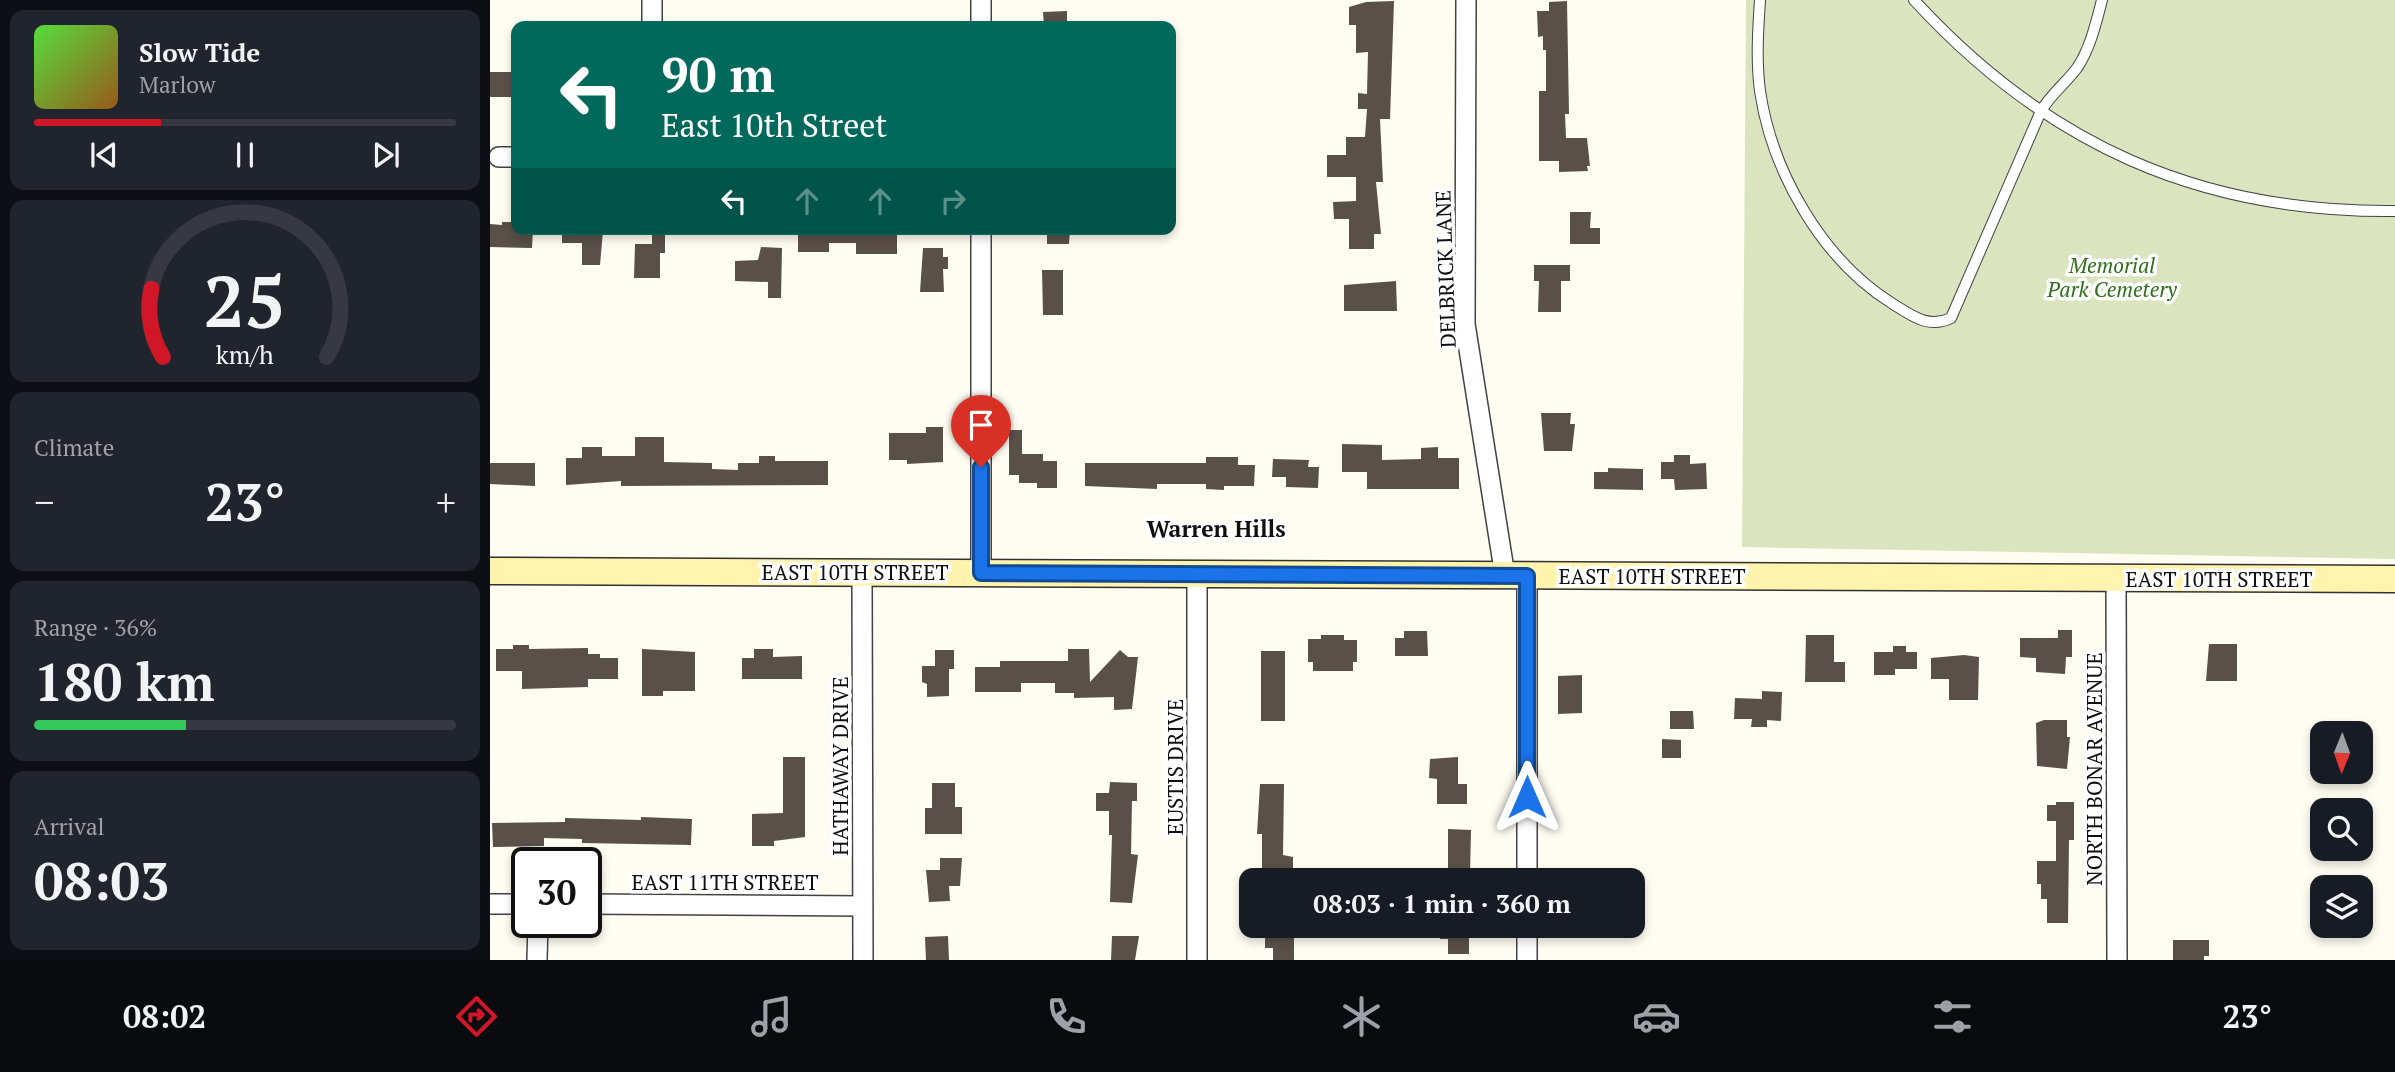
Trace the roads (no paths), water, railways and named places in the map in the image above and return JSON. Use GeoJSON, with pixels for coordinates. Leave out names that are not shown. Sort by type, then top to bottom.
{"type":"FeatureCollection","features":[{"type":"Feature","properties":{"kind":"main road","name":"EAST 10TH STREET"},"geometry":{"type":"LineString","coordinates":[[490,571],[2395,579]]}},
{"type":"Feature","properties":{"kind":"street"},"geometry":{"type":"LineString","coordinates":[[652,0],[652,21]]}},
{"type":"Feature","properties":{"kind":"street"},"geometry":{"type":"LineString","coordinates":[[981,0],[981,21]]}},
{"type":"Feature","properties":{"kind":"street","name":"DELBRICK LANE"},"geometry":{"type":"LineString","coordinates":[[1466,0],[1465,324],[1516,576],[1527,868]]}},
{"type":"Feature","properties":{"kind":"street"},"geometry":{"type":"LineString","coordinates":[[981,235],[981,573]]}},
{"type":"Feature","properties":{"kind":"street","name":"HATHAWAY DRIVE"},"geometry":{"type":"LineString","coordinates":[[862,573],[863,960]]}},
{"type":"Feature","properties":{"kind":"street","name":"EUSTIS DRIVE"},"geometry":{"type":"LineString","coordinates":[[1197,574],[1197,960]]}},
{"type":"Feature","properties":{"kind":"street","name":"NORTH BONAR AVENUE"},"geometry":{"type":"LineString","coordinates":[[2116,578],[2117,960]]}},
{"type":"Feature","properties":{"kind":"street"},"geometry":{"type":"LineString","coordinates":[[490,904],[511,904]]}},
{"type":"Feature","properties":{"kind":"street","name":"EAST 11TH STREET"},"geometry":{"type":"LineString","coordinates":[[602,904],[863,906]]}},
{"type":"Feature","properties":{"kind":"street"},"geometry":{"type":"LineString","coordinates":[[537,960],[538,938]]}},
{"type":"Feature","properties":{"kind":"street"},"geometry":{"type":"LineString","coordinates":[[1527,938],[1527,960]]}},
{"type":"Feature","properties":{"kind":"lane"},"geometry":{"type":"LineString","coordinates":[[1760,0],[1757,40],[1760,91],[1772,140],[1791,187],[1814,225],[1844,262],[1884,299],[1916,318],[1941,323],[1951,317],[2041,111],[2049,97],[2076,70],[2085,55],[2102,0]]}},
{"type":"Feature","properties":{"kind":"lane"},"geometry":{"type":"LineString","coordinates":[[1914,0],[2004,84],[2059,125],[2125,160],[2189,184],[2270,201],[2349,211],[2395,211]]}},
{"type":"Feature","properties":{"kind":"district","name":"Warren Hills"},"geometry":{"type":"Point","coordinates":[1216,528]}},
{"type":"Feature","properties":{"kind":"park label","name":"Memorial Park Cemetery"},"geometry":{"type":"Point","coordinates":[2112,277]}}]}
